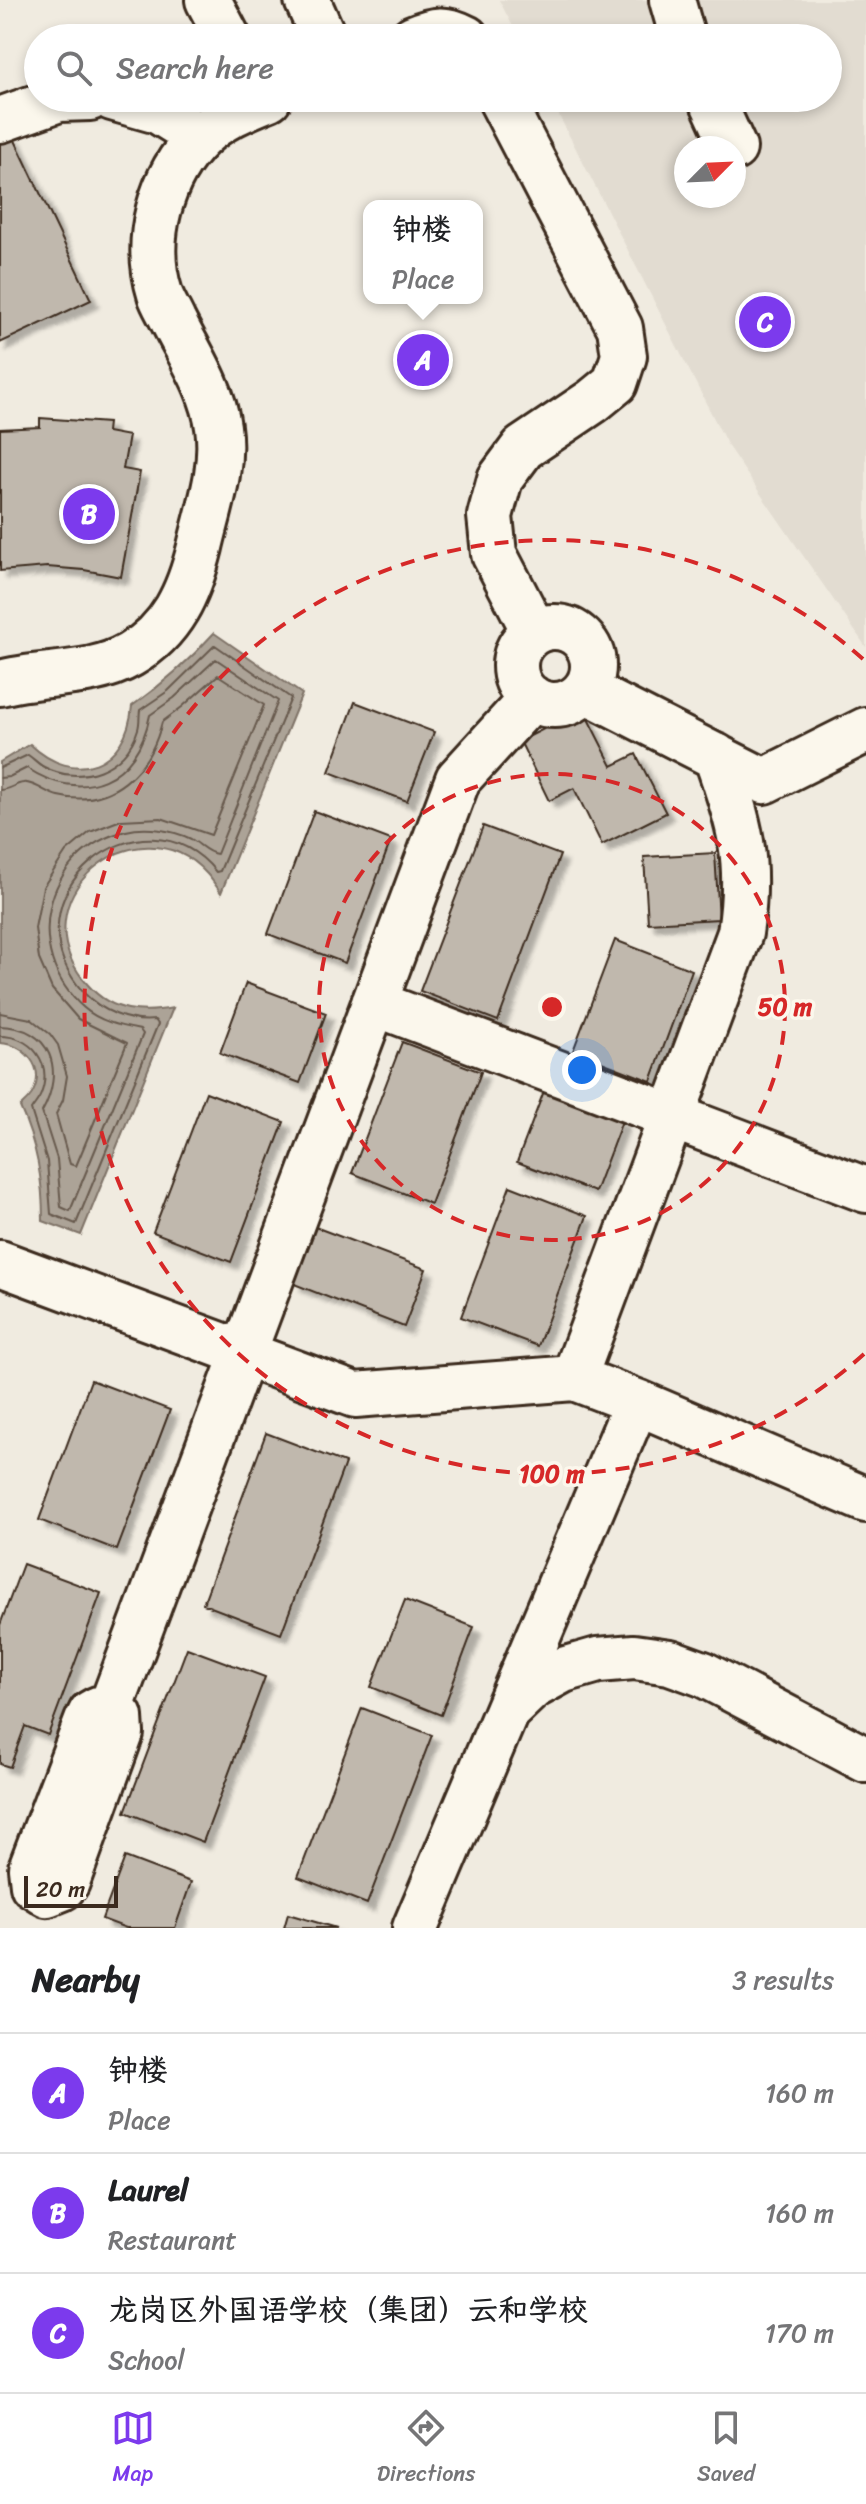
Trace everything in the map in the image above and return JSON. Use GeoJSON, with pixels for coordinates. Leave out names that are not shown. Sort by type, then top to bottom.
{"type":"FeatureCollection","features":[{"type":"Feature","properties":{"kind":"street"},"geometry":{"type":"LineString","coordinates":[[208,0],[221,24]]}},
{"type":"Feature","properties":{"kind":"street"},"geometry":{"type":"LineString","coordinates":[[307,0],[318,24]]}},
{"type":"Feature","properties":{"kind":"street"},"geometry":{"type":"LineString","coordinates":[[672,0],[679,24]]}},
{"type":"Feature","properties":{"kind":"street"},"geometry":{"type":"LineString","coordinates":[[0,120],[24,111]]}},
{"type":"Feature","properties":{"kind":"street"},"geometry":{"type":"LineString","coordinates":[[160,112],[200,137]]}},
{"type":"Feature","properties":{"kind":"street"},"geometry":{"type":"LineString","coordinates":[[0,683],[27,675],[78,673],[129,656],[170,621],[189,585],[217,472],[219,428],[206,386],[160,294],[153,252],[158,210],[174,170],[200,137],[236,112]]}},
{"type":"Feature","properties":{"kind":"street"},"geometry":{"type":"LineString","coordinates":[[507,112],[620,328],[624,356],[615,383],[523,448],[500,479],[490,516],[494,554],[534,631]]}},
{"type":"Feature","properties":{"kind":"street"},"geometry":{"type":"LineString","coordinates":[[717,112],[728,136]]}},
{"type":"Feature","properties":{"kind":"street"},"geometry":{"type":"LineString","coordinates":[[547,627],[573,631],[591,651],[592,677],[585,690],[574,700],[560,705],[546,704],[532,698],[516,678],[517,652],[534,631],[547,627]]}},
{"type":"Feature","properties":{"kind":"street"},"geometry":{"type":"LineString","coordinates":[[585,690],[764,781],[866,730]]}},
{"type":"Feature","properties":{"kind":"street"},"geometry":{"type":"LineString","coordinates":[[110,1710],[458,779],[532,698]]}},
{"type":"Feature","properties":{"kind":"street"},"geometry":{"type":"LineString","coordinates":[[574,1378],[740,933],[746,872],[743,842],[716,756]]}},
{"type":"Feature","properties":{"kind":"street"},"geometry":{"type":"LineString","coordinates":[[374,1003],[866,1190]]}},
{"type":"Feature","properties":{"kind":"street"},"geometry":{"type":"LineString","coordinates":[[0,1263],[355,1395],[574,1378],[866,1500]]}},
{"type":"Feature","properties":{"kind":"street"},"geometry":{"type":"LineString","coordinates":[[415,1928],[637,1402]]}},
{"type":"Feature","properties":{"kind":"street"},"geometry":{"type":"LineString","coordinates":[[507,1711],[532,1687],[563,1670],[598,1660],[634,1657],[670,1662],[703,1674],[866,1760]]}},
{"type":"Feature","properties":{"kind":"shaded area"},"geometry":{"type":"Polygon","coordinates":[[[499,0],[866,0],[866,647],[729,448],[557,112],[842,112],[842,24],[512,24],[499,0]]]}},
{"type":"Feature","properties":{"kind":"water"},"geometry":{"type":"Polygon","coordinates":[[[214,633],[302,694],[221,893],[206,873],[178,853],[148,847],[119,853],[93,869],[74,893],[65,922],[69,954],[89,986],[107,1001],[128,1009],[150,1011],[173,1008],[81,1235],[43,1221],[38,1163],[20,1107],[33,1092],[37,1074],[30,1058],[17,1048],[0,1043],[0,762],[30,744],[64,765],[81,767],[96,764],[109,756],[120,743],[128,727],[132,706],[175,672],[214,633]]]}},
{"type":"Feature","properties":{"kind":"building"},"geometry":{"type":"Polygon","coordinates":[[[13,136],[91,300],[0,343],[0,142],[13,136]]]}},
{"type":"Feature","properties":{"kind":"building"},"geometry":{"type":"Polygon","coordinates":[[[427,339],[442,369],[419,380],[404,351],[427,339]]]}},
{"type":"Feature","properties":{"kind":"building"},"geometry":{"type":"Polygon","coordinates":[[[40,418],[108,423],[107,432],[129,436],[123,469],[140,472],[121,577],[47,567],[0,571],[0,429],[40,427],[40,418]]]}},
{"type":"Feature","properties":{"kind":"building"},"geometry":{"type":"Polygon","coordinates":[[[355,702],[434,732],[407,801],[329,772],[355,702]]]}},
{"type":"Feature","properties":{"kind":"building"},"geometry":{"type":"Polygon","coordinates":[[[583,709],[612,766],[636,754],[666,813],[602,845],[574,788],[549,801],[520,741],[583,709]]]}},
{"type":"Feature","properties":{"kind":"building"},"geometry":{"type":"Polygon","coordinates":[[[314,811],[391,840],[345,963],[268,934],[314,811]]]}},
{"type":"Feature","properties":{"kind":"building"},"geometry":{"type":"Polygon","coordinates":[[[483,826],[560,855],[498,1021],[420,991],[483,826]]]}},
{"type":"Feature","properties":{"kind":"building"},"geometry":{"type":"Polygon","coordinates":[[[715,853],[719,919],[648,923],[644,857],[715,853]]]}},
{"type":"Feature","properties":{"kind":"building"},"geometry":{"type":"Polygon","coordinates":[[[615,940],[692,970],[651,1081],[573,1051],[615,940]]]}},
{"type":"Feature","properties":{"kind":"building"},"geometry":{"type":"Polygon","coordinates":[[[246,983],[326,1013],[300,1083],[220,1053],[246,983]]]}},
{"type":"Feature","properties":{"kind":"building"},"geometry":{"type":"Polygon","coordinates":[[[402,1042],[481,1072],[431,1204],[352,1173],[402,1042]]]}},
{"type":"Feature","properties":{"kind":"building"},"geometry":{"type":"Polygon","coordinates":[[[544,1091],[622,1121],[595,1192],[517,1162],[544,1091]]]}},
{"type":"Feature","properties":{"kind":"building"},"geometry":{"type":"Polygon","coordinates":[[[206,1092],[284,1122],[231,1262],[153,1232],[206,1092]]]}},
{"type":"Feature","properties":{"kind":"building"},"geometry":{"type":"Polygon","coordinates":[[[510,1186],[587,1216],[538,1346],[461,1317],[510,1186]]]}},
{"type":"Feature","properties":{"kind":"building"},"geometry":{"type":"Polygon","coordinates":[[[315,1227],[426,1269],[404,1327],[294,1284],[315,1227]]]}},
{"type":"Feature","properties":{"kind":"building"},"geometry":{"type":"Polygon","coordinates":[[[91,1380],[170,1410],[117,1550],[39,1520],[91,1380]]]}},
{"type":"Feature","properties":{"kind":"building"},"geometry":{"type":"Polygon","coordinates":[[[266,1433],[345,1463],[281,1634],[203,1604],[266,1433]]]}},
{"type":"Feature","properties":{"kind":"building"},"geometry":{"type":"Polygon","coordinates":[[[23,1564],[101,1593],[48,1735],[25,1726],[10,1767],[0,1764],[0,1625],[23,1564]]]}},
{"type":"Feature","properties":{"kind":"building"},"geometry":{"type":"Polygon","coordinates":[[[405,1600],[474,1627],[441,1715],[371,1687],[405,1600]]]}},
{"type":"Feature","properties":{"kind":"building"},"geometry":{"type":"Polygon","coordinates":[[[187,1648],[265,1677],[203,1842],[125,1812],[187,1648]]]}},
{"type":"Feature","properties":{"kind":"building"},"geometry":{"type":"Polygon","coordinates":[[[362,1708],[432,1735],[367,1904],[298,1877],[362,1708]]]}},
{"type":"Feature","properties":{"kind":"building"},"geometry":{"type":"Polygon","coordinates":[[[125,1857],[191,1882],[175,1928],[126,1928],[102,1919],[125,1857]]]}},
{"type":"Feature","properties":{"kind":"building"},"geometry":{"type":"Polygon","coordinates":[[[288,1914],[336,1928],[284,1928],[288,1914]]]}},
{"type":"Feature","properties":{"kind":"place","name":"龙岗区外国语学校（集团）云和学校"},"geometry":{"type":"Point","coordinates":[765,322]}},
{"type":"Feature","properties":{"kind":"place","name":"钟楼"},"geometry":{"type":"Point","coordinates":[423,360]}},
{"type":"Feature","properties":{"kind":"place","name":"Laurel"},"geometry":{"type":"Point","coordinates":[89,514]}}]}
